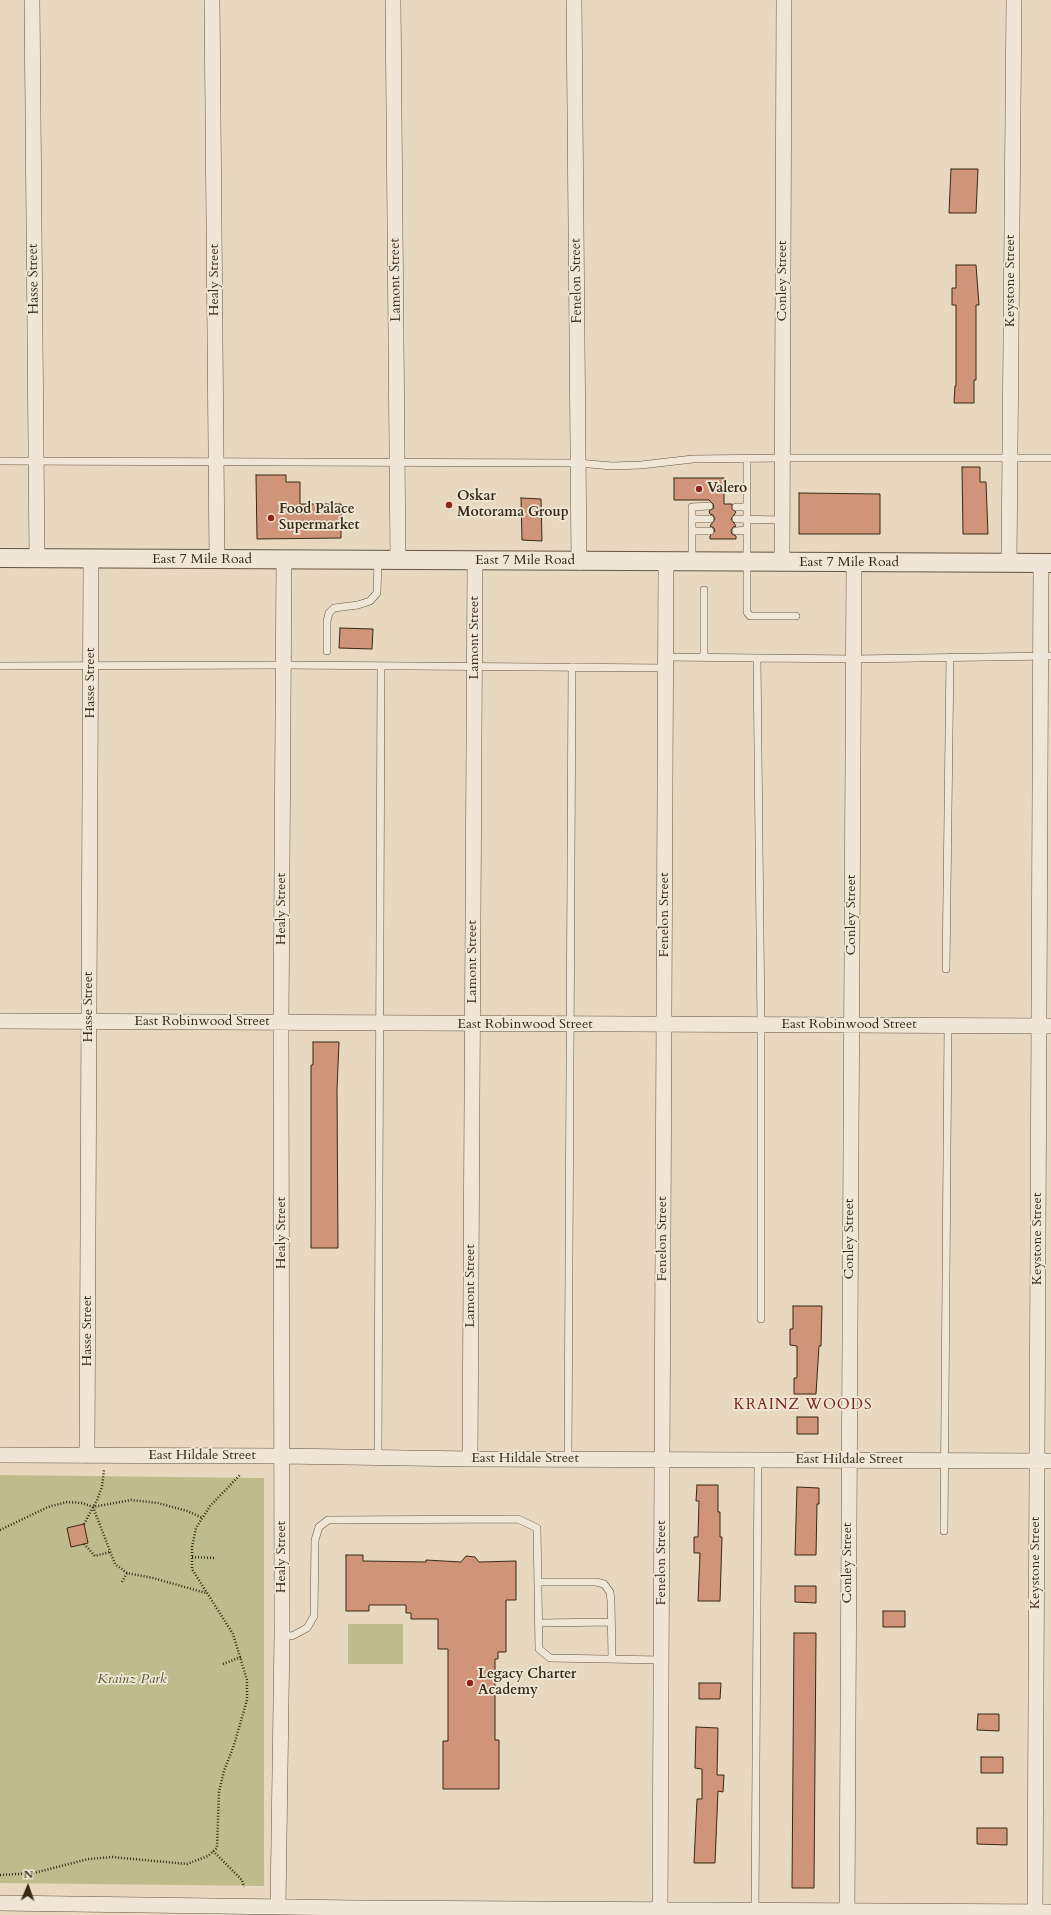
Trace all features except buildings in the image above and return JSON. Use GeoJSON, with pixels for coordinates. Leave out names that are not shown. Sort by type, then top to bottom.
{"type":"FeatureCollection","features":[{"type":"Feature","properties":{"kind":"street","name":"Hasse Street"},"geometry":{"type":"LineString","coordinates":[[32,0],[37,559]]}},
{"type":"Feature","properties":{"kind":"street","name":"Healy Street"},"geometry":{"type":"LineString","coordinates":[[212,0],[217,560]]}},
{"type":"Feature","properties":{"kind":"street","name":"Lamont Street"},"geometry":{"type":"LineString","coordinates":[[393,0],[398,561]]}},
{"type":"Feature","properties":{"kind":"street","name":"Fenelon Street"},"geometry":{"type":"LineString","coordinates":[[574,0],[579,562]]}},
{"type":"Feature","properties":{"kind":"street","name":"Conley Street"},"geometry":{"type":"LineString","coordinates":[[782,562],[784,0]]}},
{"type":"Feature","properties":{"kind":"street","name":"Keystone Street"},"geometry":{"type":"LineString","coordinates":[[1009,563],[1014,0]]}},
{"type":"Feature","properties":{"kind":"street","name":"East 7 Mile Road"},"geometry":{"type":"LineString","coordinates":[[0,558],[579,562],[1046,563]]}},
{"type":"Feature","properties":{"kind":"street","name":"Hasse Street"},"geometry":{"type":"LineString","coordinates":[[87,1456],[91,559]]}},
{"type":"Feature","properties":{"kind":"street","name":"Healy Street"},"geometry":{"type":"LineString","coordinates":[[279,1910],[282,1635],[281,1023],[284,560]]}},
{"type":"Feature","properties":{"kind":"street","name":"Lamont Street"},"geometry":{"type":"LineString","coordinates":[[470,1459],[475,561]]}},
{"type":"Feature","properties":{"kind":"street","name":"Fenelon Street"},"geometry":{"type":"LineString","coordinates":[[660,1912],[666,562]]}},
{"type":"Feature","properties":{"kind":"street","name":"Conley Street"},"geometry":{"type":"LineString","coordinates":[[847,1913],[854,563]]}},
{"type":"Feature","properties":{"kind":"street","name":"Keystone Street"},"geometry":{"type":"LineString","coordinates":[[1035,1913],[1044,1461],[1046,563]]}},
{"type":"Feature","properties":{"kind":"street","name":"East Robinwood Street"},"geometry":{"type":"LineString","coordinates":[[0,1021],[570,1025],[1045,1026]]}},
{"type":"Feature","properties":{"kind":"street","name":"East Hildale Street"},"geometry":{"type":"LineString","coordinates":[[0,1455],[282,1456],[470,1459],[1044,1461]]}},
{"type":"Feature","properties":{"kind":"street"},"geometry":{"type":"LineString","coordinates":[[0,1903],[279,1910],[373,1908],[660,1912],[1051,1912]]}},
{"type":"Feature","properties":{"kind":"lane"},"geometry":{"type":"LineString","coordinates":[[0,461],[578,463],[612,466],[692,460],[746,458],[1051,458]]}},
{"type":"Feature","properties":{"kind":"lane"},"geometry":{"type":"LineString","coordinates":[[746,458],[748,614],[750,616],[796,616]]}},
{"type":"Feature","properties":{"kind":"lane"},"geometry":{"type":"LineString","coordinates":[[692,562],[692,507],[709,506]]}},
{"type":"Feature","properties":{"kind":"lane"},"geometry":{"type":"LineString","coordinates":[[736,507],[747,507]]}},
{"type":"Feature","properties":{"kind":"lane"},"geometry":{"type":"LineString","coordinates":[[692,519],[710,519]]}},
{"type":"Feature","properties":{"kind":"lane"},"geometry":{"type":"LineString","coordinates":[[736,520],[782,520]]}},
{"type":"Feature","properties":{"kind":"lane"},"geometry":{"type":"LineString","coordinates":[[736,531],[747,530]]}},
{"type":"Feature","properties":{"kind":"lane"},"geometry":{"type":"LineString","coordinates":[[692,531],[710,531]]}},
{"type":"Feature","properties":{"kind":"lane"},"geometry":{"type":"LineString","coordinates":[[327,651],[327,621],[329,613],[334,608],[358,605],[370,601],[377,593],[378,560]]}},
{"type":"Feature","properties":{"kind":"lane"},"geometry":{"type":"LineString","coordinates":[[704,590],[704,657]]}},
{"type":"Feature","properties":{"kind":"lane"},"geometry":{"type":"LineString","coordinates":[[0,666],[283,665],[572,667],[666,662],[704,657],[854,659],[1046,656]]}},
{"type":"Feature","properties":{"kind":"lane"},"geometry":{"type":"LineString","coordinates":[[946,969],[950,657]]}},
{"type":"Feature","properties":{"kind":"lane"},"geometry":{"type":"LineString","coordinates":[[757,658],[761,1025],[761,1319]]}},
{"type":"Feature","properties":{"kind":"lane"},"geometry":{"type":"LineString","coordinates":[[378,1457],[381,666]]}},
{"type":"Feature","properties":{"kind":"lane"},"geometry":{"type":"LineString","coordinates":[[568,1459],[572,667]]}},
{"type":"Feature","properties":{"kind":"lane"},"geometry":{"type":"LineString","coordinates":[[944,1531],[948,1026]]}},
{"type":"Feature","properties":{"kind":"lane"},"geometry":{"type":"LineString","coordinates":[[755,1912],[758,1460]]}},
{"type":"Feature","properties":{"kind":"lane"},"geometry":{"type":"LineString","coordinates":[[282,1635],[292,1636],[307,1628],[314,1616],[315,1540],[319,1527],[328,1520],[518,1519],[537,1528],[539,1649],[550,1658],[661,1660]]}},
{"type":"Feature","properties":{"kind":"lane"},"geometry":{"type":"LineString","coordinates":[[538,1582],[596,1582],[604,1584],[610,1592],[612,1659]]}},
{"type":"Feature","properties":{"kind":"lane"},"geometry":{"type":"LineString","coordinates":[[539,1623],[611,1622]]}},
{"type":"Feature","properties":{"kind":"path"},"geometry":{"type":"LineString","coordinates":[[84,1524],[102,1487],[104,1467]]}},
{"type":"Feature","properties":{"kind":"path"},"geometry":{"type":"LineString","coordinates":[[0,1875],[34,1873],[88,1859],[112,1857],[187,1864],[208,1856],[217,1848],[219,1792],[224,1771],[234,1745],[247,1700],[247,1680],[233,1634],[223,1616],[206,1594],[192,1569],[192,1547],[196,1528],[210,1506],[240,1475]]}},
{"type":"Feature","properties":{"kind":"path"},"geometry":{"type":"LineString","coordinates":[[0,1530],[48,1507],[67,1502],[82,1503],[93,1507],[131,1500],[158,1503],[188,1511],[203,1518]]}},
{"type":"Feature","properties":{"kind":"path"},"geometry":{"type":"LineString","coordinates":[[93,1507],[115,1564],[127,1573],[153,1578],[206,1594]]}},
{"type":"Feature","properties":{"kind":"path"},"geometry":{"type":"LineString","coordinates":[[84,1544],[95,1556],[110,1552]]}},
{"type":"Feature","properties":{"kind":"path"},"geometry":{"type":"LineString","coordinates":[[192,1557],[215,1558]]}},
{"type":"Feature","properties":{"kind":"path"},"geometry":{"type":"LineString","coordinates":[[122,1582],[127,1573]]}},
{"type":"Feature","properties":{"kind":"path"},"geometry":{"type":"LineString","coordinates":[[223,1664],[240,1657]]}},
{"type":"Feature","properties":{"kind":"path"},"geometry":{"type":"LineString","coordinates":[[213,1852],[242,1880],[244,1887]]}},
{"type":"Feature","properties":{"kind":"green space","name":"Krainz Park"},"geometry":{"type":"Polygon","coordinates":[[[0,1475],[264,1478],[264,1886],[0,1883],[0,1475]]]}},
{"type":"Feature","properties":{"kind":"green space"},"geometry":{"type":"Polygon","coordinates":[[[348,1624],[403,1624],[403,1664],[348,1664],[348,1624]]]}},
{"type":"Feature","properties":{"kind":"place","name":"Valero"},"geometry":{"type":"Point","coordinates":[699,489]}},
{"type":"Feature","properties":{"kind":"place","name":"Oskar Motorama Group"},"geometry":{"type":"Point","coordinates":[449,505]}},
{"type":"Feature","properties":{"kind":"place","name":"Food Palace Supermarket"},"geometry":{"type":"Point","coordinates":[271,518]}},
{"type":"Feature","properties":{"kind":"place","name":"Legacy Charter Academy"},"geometry":{"type":"Point","coordinates":[470,1683]}},
{"type":"Feature","properties":{"kind":"district","name":"KRAINZ WOODS"},"geometry":{"type":"Point","coordinates":[803,1406]}}]}
